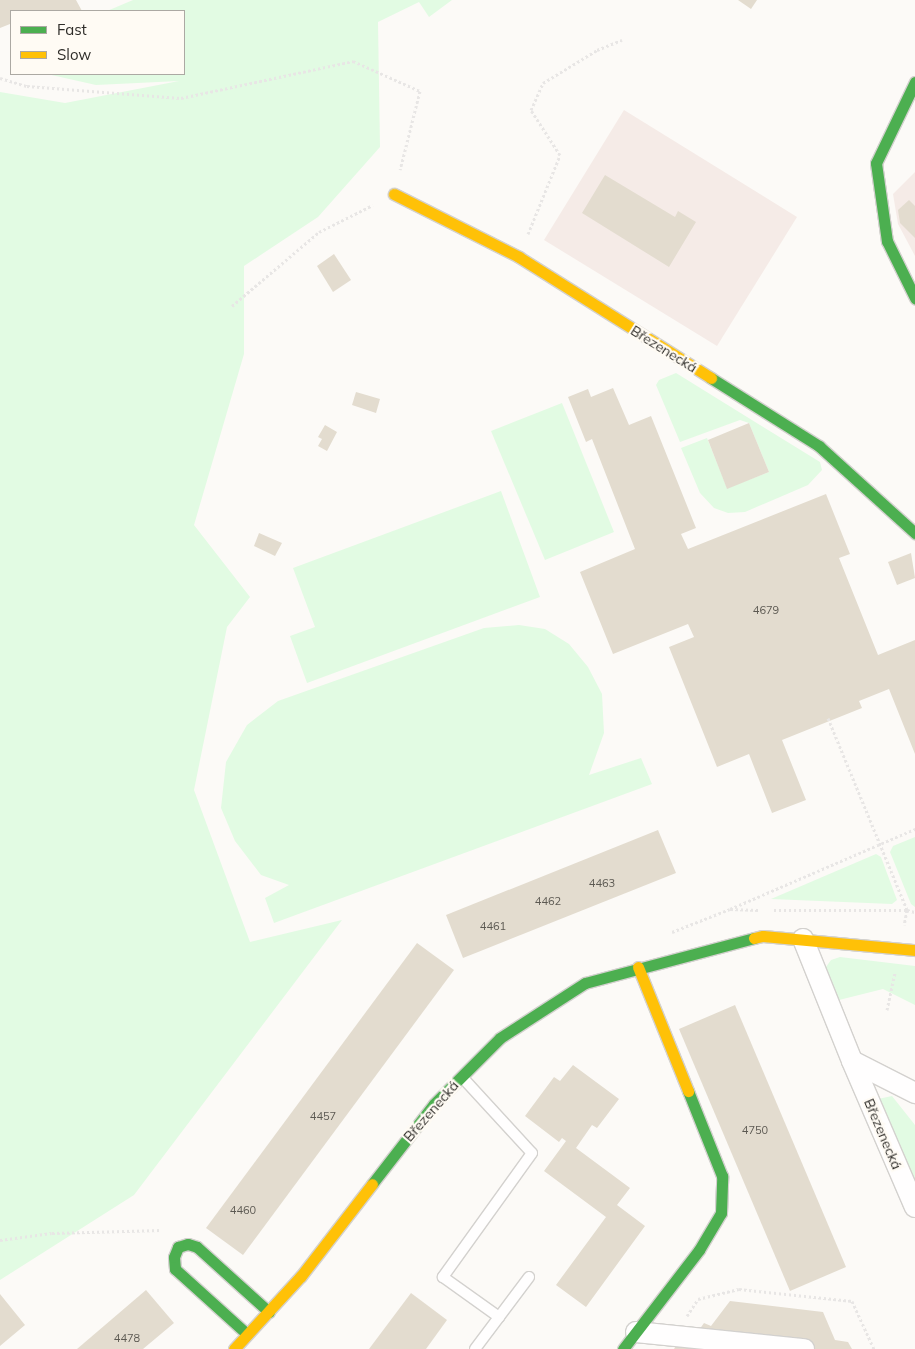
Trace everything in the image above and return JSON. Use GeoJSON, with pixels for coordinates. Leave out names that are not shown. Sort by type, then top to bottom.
{"type":"FeatureCollection","features":[{"type":"Feature","properties":{"kind":"street"},"geometry":{"type":"LineString","coordinates":[[915,82],[876,164],[887,241],[915,298]]}},
{"type":"Feature","properties":{"kind":"street","name":"Březenecká"},"geometry":{"type":"LineString","coordinates":[[394,194],[519,258],[819,446],[915,533]]}},
{"type":"Feature","properties":{"kind":"street","name":"Březenecká"},"geometry":{"type":"LineString","coordinates":[[234,1349],[301,1276],[434,1104],[500,1038],[585,984],[638,967],[763,936],[915,950]]}},
{"type":"Feature","properties":{"kind":"street","name":"Březenecká"},"geometry":{"type":"LineString","coordinates":[[804,940],[852,1061],[915,1206]]}},
{"type":"Feature","properties":{"kind":"street"},"geometry":{"type":"LineString","coordinates":[[623,1349],[699,1250],[721,1213],[722,1176],[638,967]]}},
{"type":"Feature","properties":{"kind":"street","name":"Březenecká"},"geometry":{"type":"LineString","coordinates":[[852,1061],[915,1093]]}},
{"type":"Feature","properties":{"kind":"street"},"geometry":{"type":"LineString","coordinates":[[247,1334],[175,1269],[174,1257],[178,1248],[188,1244],[197,1247],[269,1312]]}},
{"type":"Feature","properties":{"kind":"street"},"geometry":{"type":"LineString","coordinates":[[636,1332],[804,1349]]}},
{"type":"Feature","properties":{"kind":"lane"},"geometry":{"type":"LineString","coordinates":[[462,1076],[532,1153],[443,1277],[499,1317]]}},
{"type":"Feature","properties":{"kind":"lane"},"geometry":{"type":"LineString","coordinates":[[475,1349],[529,1277]]}},
{"type":"Feature","properties":{"kind":"path"},"geometry":{"type":"LineString","coordinates":[[519,258],[560,155],[531,110],[543,82],[597,50],[622,40]]}},
{"type":"Feature","properties":{"kind":"path"},"geometry":{"type":"LineString","coordinates":[[0,78],[27,86],[181,98],[353,62],[420,91],[394,194],[319,232],[232,306]]}},
{"type":"Feature","properties":{"kind":"path"},"geometry":{"type":"LineString","coordinates":[[828,718],[907,910]]}},
{"type":"Feature","properties":{"kind":"path"},"geometry":{"type":"LineString","coordinates":[[760,910],[730,910],[915,829]]}},
{"type":"Feature","properties":{"kind":"path"},"geometry":{"type":"LineString","coordinates":[[770,910],[907,910],[915,912]]}},
{"type":"Feature","properties":{"kind":"path"},"geometry":{"type":"LineString","coordinates":[[0,1240],[52,1232],[157,1228],[188,1244]]}},
{"type":"Feature","properties":{"kind":"path"},"geometry":{"type":"LineString","coordinates":[[675,1336],[698,1298],[739,1289],[852,1301],[874,1349]]}},
{"type":"Feature","properties":{"kind":"shaded area"},"geometry":{"type":"Polygon","coordinates":[[[624,110],[797,217],[717,346],[544,240],[624,110]]]}},
{"type":"Feature","properties":{"kind":"shaded area"},"geometry":{"type":"Polygon","coordinates":[[[915,172],[915,256],[898,224],[893,194],[915,172]]]}},
{"type":"Feature","properties":{"kind":"green space"},"geometry":{"type":"Polygon","coordinates":[[[133,0],[452,0],[429,17],[419,2],[378,22],[380,147],[318,217],[244,266],[244,354],[194,525],[250,597],[227,627],[194,790],[250,942],[342,920],[134,1195],[0,1280],[0,92],[65,103],[179,81],[96,85],[51,75],[185,75],[185,10],[109,10],[133,0]]]}},
{"type":"Feature","properties":{"kind":"green space"},"geometry":{"type":"Polygon","coordinates":[[[676,373],[820,462],[822,470],[808,485],[745,512],[728,513],[714,508],[700,493],[681,448],[707,438],[727,488],[769,472],[749,423],[740,420],[680,442],[656,385],[659,380],[676,373]]]}},
{"type":"Feature","properties":{"kind":"green space"},"geometry":{"type":"Polygon","coordinates":[[[562,403],[614,532],[545,560],[491,431],[562,403]]]}},
{"type":"Feature","properties":{"kind":"green space"},"geometry":{"type":"Polygon","coordinates":[[[501,491],[540,597],[307,683],[290,636],[315,627],[293,568],[501,491]]]}},
{"type":"Feature","properties":{"kind":"green space"},"geometry":{"type":"Polygon","coordinates":[[[519,625],[545,629],[569,644],[588,667],[602,694],[604,733],[589,775],[641,758],[652,784],[274,923],[265,898],[289,885],[261,875],[235,841],[221,808],[226,762],[247,725],[278,701],[484,628],[519,625]]]}},
{"type":"Feature","properties":{"kind":"green space"},"geometry":{"type":"Polygon","coordinates":[[[915,837],[915,907],[911,904],[890,852],[893,846],[915,837]]]}},
{"type":"Feature","properties":{"kind":"green space"},"geometry":{"type":"Polygon","coordinates":[[[876,854],[881,857],[897,900],[892,904],[771,899],[876,854]]]}},
{"type":"Feature","properties":{"kind":"green space"},"geometry":{"type":"Polygon","coordinates":[[[840,957],[915,966],[915,1005],[883,989],[839,1000],[833,998],[823,971],[831,960],[840,957]]]}},
{"type":"Feature","properties":{"kind":"green space"},"geometry":{"type":"Polygon","coordinates":[[[892,1096],[915,1125],[915,1185],[878,1099],[892,1096]]]}},
{"type":"Feature","properties":{"kind":"building"},"geometry":{"type":"Polygon","coordinates":[[[0,0],[76,0],[81,10],[10,10],[10,24],[0,28],[0,0]]]}},
{"type":"Feature","properties":{"kind":"building"},"geometry":{"type":"Polygon","coordinates":[[[738,0],[757,0],[751,9],[738,0]]]}},
{"type":"Feature","properties":{"kind":"building"},"geometry":{"type":"Polygon","coordinates":[[[605,175],[675,217],[678,211],[696,222],[669,267],[582,213],[605,175]]]}},
{"type":"Feature","properties":{"kind":"building"},"geometry":{"type":"Polygon","coordinates":[[[909,200],[915,206],[915,238],[900,223],[898,210],[909,200]]]}},
{"type":"Feature","properties":{"kind":"building"},"geometry":{"type":"Polygon","coordinates":[[[334,254],[351,280],[333,292],[317,266],[334,254]]]}},
{"type":"Feature","properties":{"kind":"building"},"geometry":{"type":"Polygon","coordinates":[[[613,388],[629,425],[651,416],[696,528],[681,534],[688,549],[826,494],[850,554],[839,558],[878,655],[915,640],[915,754],[889,689],[859,701],[862,708],[782,740],[806,800],[772,813],[749,754],[717,767],[669,647],[694,637],[688,624],[613,654],[580,572],[635,549],[592,439],[586,442],[568,397],[588,389],[591,397],[613,388]]]}},
{"type":"Feature","properties":{"kind":"building"},"geometry":{"type":"Polygon","coordinates":[[[356,392],[380,399],[376,413],[352,405],[356,392]]]}},
{"type":"Feature","properties":{"kind":"building"},"geometry":{"type":"Polygon","coordinates":[[[749,423],[769,472],[727,489],[708,440],[749,423]]]}},
{"type":"Feature","properties":{"kind":"building"},"geometry":{"type":"Polygon","coordinates":[[[325,425],[337,432],[327,451],[318,446],[322,439],[318,437],[325,425]]]}},
{"type":"Feature","properties":{"kind":"building"},"geometry":{"type":"Polygon","coordinates":[[[259,533],[282,543],[275,556],[254,546],[259,533]]]}},
{"type":"Feature","properties":{"kind":"building"},"geometry":{"type":"Polygon","coordinates":[[[911,553],[915,578],[897,585],[888,562],[911,553]]]}},
{"type":"Feature","properties":{"kind":"building"},"geometry":{"type":"Polygon","coordinates":[[[658,830],[676,873],[463,958],[446,915],[658,830]]]}},
{"type":"Feature","properties":{"kind":"building"},"geometry":{"type":"Polygon","coordinates":[[[417,943],[454,970],[243,1255],[206,1228],[417,943]]]}},
{"type":"Feature","properties":{"kind":"building"},"geometry":{"type":"Polygon","coordinates":[[[735,1005],[846,1267],[790,1291],[679,1029],[735,1005]]]}},
{"type":"Feature","properties":{"kind":"building"},"geometry":{"type":"Polygon","coordinates":[[[573,1065],[619,1099],[597,1128],[592,1125],[576,1148],[630,1188],[617,1205],[645,1226],[586,1307],[556,1285],[606,1217],[544,1171],[566,1141],[562,1138],[559,1142],[525,1116],[554,1077],[560,1081],[573,1065]]]}},
{"type":"Feature","properties":{"kind":"building"},"geometry":{"type":"Polygon","coordinates":[[[146,1290],[174,1323],[143,1349],[77,1349],[146,1290]]]}},
{"type":"Feature","properties":{"kind":"building"},"geometry":{"type":"Polygon","coordinates":[[[411,1293],[447,1320],[426,1349],[369,1349],[411,1293]]]}},
{"type":"Feature","properties":{"kind":"building"},"geometry":{"type":"Polygon","coordinates":[[[0,1294],[25,1325],[0,1346],[0,1294]]]}},
{"type":"Feature","properties":{"kind":"building"},"geometry":{"type":"Polygon","coordinates":[[[730,1301],[823,1312],[835,1340],[848,1342],[852,1349],[674,1349],[679,1341],[687,1347],[704,1323],[711,1326],[730,1301]]]}},
{"type":"Feature","properties":{"kind":"traffic: fast"},"geometry":{"type":"LineString","coordinates":[[915,82],[876,163],[887,241],[915,298]]}},
{"type":"Feature","properties":{"kind":"traffic: fast"},"geometry":{"type":"LineString","coordinates":[[711,378],[819,446],[915,533]]}},
{"type":"Feature","properties":{"kind":"traffic: fast"},"geometry":{"type":"LineString","coordinates":[[372,1184],[434,1104],[500,1038],[585,983],[754,938]]}},
{"type":"Feature","properties":{"kind":"traffic: fast"},"geometry":{"type":"LineString","coordinates":[[623,1349],[699,1250],[721,1213],[722,1176],[688,1091]]}},
{"type":"Feature","properties":{"kind":"traffic: fast"},"geometry":{"type":"LineString","coordinates":[[247,1334],[175,1269],[174,1257],[178,1247],[188,1244],[197,1247],[269,1312]]}},
{"type":"Feature","properties":{"kind":"traffic: slow"},"geometry":{"type":"LineString","coordinates":[[394,194],[519,257],[711,378]]}},
{"type":"Feature","properties":{"kind":"traffic: slow"},"geometry":{"type":"LineString","coordinates":[[754,938],[763,936],[915,950]]}},
{"type":"Feature","properties":{"kind":"traffic: slow"},"geometry":{"type":"LineString","coordinates":[[638,967],[688,1091]]}},
{"type":"Feature","properties":{"kind":"traffic: slow"},"geometry":{"type":"LineString","coordinates":[[234,1349],[301,1276],[372,1184]]}}]}
